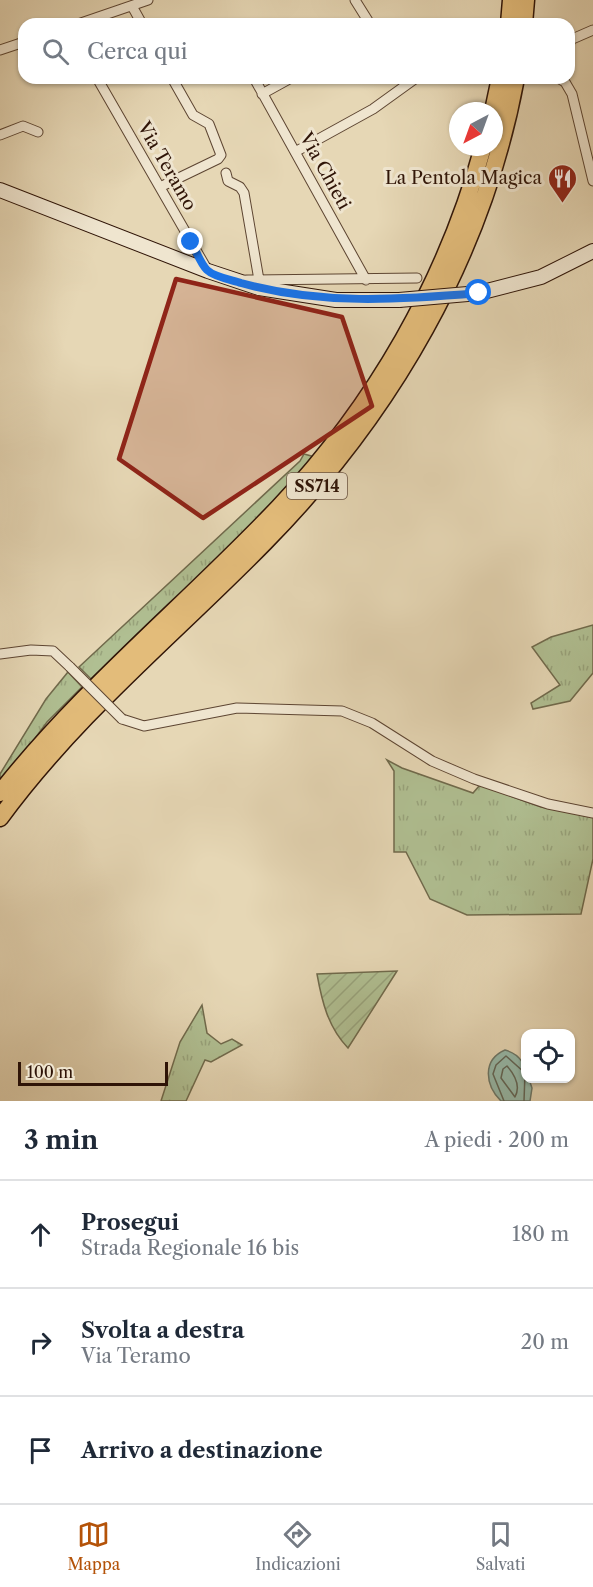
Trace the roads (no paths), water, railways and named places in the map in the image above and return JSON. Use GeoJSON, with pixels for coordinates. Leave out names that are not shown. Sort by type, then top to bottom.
{"type":"FeatureCollection","features":[{"type":"Feature","properties":{"kind":"highway"},"geometry":{"type":"LineString","coordinates":[[510,18],[511,0]]}},
{"type":"Feature","properties":{"kind":"highway"},"geometry":{"type":"LineString","coordinates":[[524,18],[526,0]]}},
{"type":"Feature","properties":{"kind":"highway"},"geometry":{"type":"LineString","coordinates":[[495,102],[499,84]]}},
{"type":"Feature","properties":{"kind":"highway","name":"SS714"},"geometry":{"type":"LineString","coordinates":[[0,818],[35,773],[90,712],[302,504],[367,424],[419,342],[459,260],[494,165],[514,84]]}},
{"type":"Feature","properties":{"kind":"highway","name":"SS714"},"geometry":{"type":"LineString","coordinates":[[0,793],[80,701],[278,508],[334,443],[380,378],[421,307],[460,219],[480,156]]}},
{"type":"Feature","properties":{"kind":"main road"},"geometry":{"type":"LineString","coordinates":[[0,190],[235,281],[287,294],[336,300],[399,300],[479,293],[541,277],[593,251]]}},
{"type":"Feature","properties":{"kind":"street"},"geometry":{"type":"LineString","coordinates":[[96,18],[148,0]]}},
{"type":"Feature","properties":{"kind":"street"},"geometry":{"type":"LineString","coordinates":[[355,0],[366,18]]}},
{"type":"Feature","properties":{"kind":"street"},"geometry":{"type":"LineString","coordinates":[[132,6],[139,18]]}},
{"type":"Feature","properties":{"kind":"street"},"geometry":{"type":"LineString","coordinates":[[575,38],[593,30]]}},
{"type":"Feature","properties":{"kind":"street"},"geometry":{"type":"LineString","coordinates":[[0,50],[18,44]]}},
{"type":"Feature","properties":{"kind":"street","name":"Via Teramo"},"geometry":{"type":"LineString","coordinates":[[100,84],[208,271]]}},
{"type":"Feature","properties":{"kind":"street"},"geometry":{"type":"LineString","coordinates":[[160,187],[218,159],[221,155],[209,124],[193,115],[175,84]]}},
{"type":"Feature","properties":{"kind":"street","name":"Via Chieti"},"geometry":{"type":"LineString","coordinates":[[257,84],[366,280]]}},
{"type":"Feature","properties":{"kind":"street"},"geometry":{"type":"LineString","coordinates":[[262,94],[280,84]]}},
{"type":"Feature","properties":{"kind":"street"},"geometry":{"type":"LineString","coordinates":[[295,152],[373,109],[408,84]]}},
{"type":"Feature","properties":{"kind":"street"},"geometry":{"type":"LineString","coordinates":[[566,84],[572,94],[589,142],[593,181]]}},
{"type":"Feature","properties":{"kind":"street"},"geometry":{"type":"LineString","coordinates":[[0,135],[23,126],[38,132]]}},
{"type":"Feature","properties":{"kind":"street"},"geometry":{"type":"LineString","coordinates":[[225,173],[228,181],[240,187],[244,193],[259,280]]}},
{"type":"Feature","properties":{"kind":"street"},"geometry":{"type":"LineString","coordinates":[[235,281],[417,278]]}},
{"type":"Feature","properties":{"kind":"street"},"geometry":{"type":"LineString","coordinates":[[0,654],[31,650],[53,651],[122,719],[144,726],[237,708],[342,711],[372,723],[432,761],[474,779],[548,804],[593,813]]}},
{"type":"Feature","properties":{"kind":"water"},"geometry":{"type":"Polygon","coordinates":[[[505,1050],[514,1054],[521,1061],[521,1083],[530,1083],[532,1088],[530,1101],[501,1101],[496,1095],[488,1073],[492,1060],[505,1050]]]}},
{"type":"Feature","properties":{"kind":"place","name":"La Pentola Magica"},"geometry":{"type":"Point","coordinates":[563,204]}}]}
